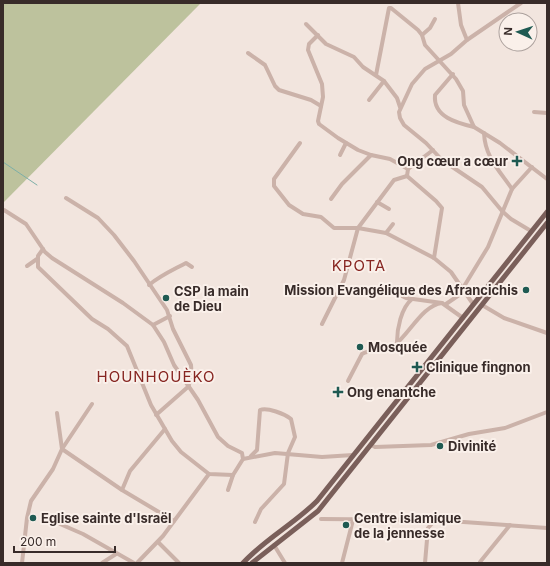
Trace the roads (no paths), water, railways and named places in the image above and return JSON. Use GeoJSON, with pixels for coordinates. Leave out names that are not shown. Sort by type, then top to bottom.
{"type":"FeatureCollection","features":[{"type":"Feature","properties":{"kind":"main road"},"geometry":{"type":"LineString","coordinates":[[243,563],[252,554],[307,512],[317,502],[547,212]]}},
{"type":"Feature","properties":{"kind":"main road"},"geometry":{"type":"LineString","coordinates":[[252,563],[318,511],[546,225]]}},
{"type":"Feature","properties":{"kind":"street"},"geometry":{"type":"LineString","coordinates":[[458,3],[461,25],[467,40]]}},
{"type":"Feature","properties":{"kind":"street"},"geometry":{"type":"LineString","coordinates":[[400,107],[418,75],[430,64],[451,54],[467,40],[521,3]]}},
{"type":"Feature","properties":{"kind":"street"},"geometry":{"type":"LineString","coordinates":[[376,75],[389,8],[394,9],[422,35],[425,45],[453,74],[463,91],[464,105],[474,127]]}},
{"type":"Feature","properties":{"kind":"street"},"geometry":{"type":"LineString","coordinates":[[422,35],[430,28],[435,20]]}},
{"type":"Feature","properties":{"kind":"street"},"geometry":{"type":"LineString","coordinates":[[306,24],[326,44],[354,57],[363,67],[384,82],[396,98],[400,107],[400,118],[404,125],[433,150],[442,160],[482,187],[502,211],[511,219],[531,231]]}},
{"type":"Feature","properties":{"kind":"street"},"geometry":{"type":"LineString","coordinates":[[318,35],[309,44],[308,50],[321,80],[323,97],[319,124],[346,143],[371,155],[390,159],[408,169]]}},
{"type":"Feature","properties":{"kind":"street"},"geometry":{"type":"LineString","coordinates":[[248,53],[265,65],[275,86],[279,90],[311,100],[321,106]]}},
{"type":"Feature","properties":{"kind":"street"},"geometry":{"type":"LineString","coordinates":[[453,74],[435,95],[437,105],[444,116],[474,127],[484,133],[547,178]]}},
{"type":"Feature","properties":{"kind":"street"},"geometry":{"type":"LineString","coordinates":[[369,100],[384,82]]}},
{"type":"Feature","properties":{"kind":"street"},"geometry":{"type":"LineString","coordinates":[[534,112],[547,112]]}},
{"type":"Feature","properties":{"kind":"street"},"geometry":{"type":"LineString","coordinates":[[484,133],[486,151],[512,189]]}},
{"type":"Feature","properties":{"kind":"street"},"geometry":{"type":"LineString","coordinates":[[300,143],[274,179],[274,186],[285,201],[303,214],[321,217],[334,228],[358,228],[386,233],[434,258],[443,264],[464,289],[474,304]]}},
{"type":"Feature","properties":{"kind":"street"},"geometry":{"type":"LineString","coordinates":[[340,155],[346,143]]}},
{"type":"Feature","properties":{"kind":"street"},"geometry":{"type":"LineString","coordinates":[[407,176],[408,169],[433,150]]}},
{"type":"Feature","properties":{"kind":"street"},"geometry":{"type":"LineString","coordinates":[[331,199],[342,184],[371,155]]}},
{"type":"Feature","properties":{"kind":"street"},"geometry":{"type":"LineString","coordinates":[[348,381],[364,353],[383,351],[397,343],[429,307],[444,303],[464,289],[488,248],[512,189],[532,167]]}},
{"type":"Feature","properties":{"kind":"street"},"geometry":{"type":"LineString","coordinates":[[322,324],[344,280],[358,228],[394,180],[407,176]]}},
{"type":"Feature","properties":{"kind":"street"},"geometry":{"type":"LineString","coordinates":[[407,176],[442,208],[434,258]]}},
{"type":"Feature","properties":{"kind":"street"},"geometry":{"type":"LineString","coordinates":[[66,198],[98,218],[131,257],[167,310],[173,329],[191,365],[192,380],[189,385],[156,416]]}},
{"type":"Feature","properties":{"kind":"street"},"geometry":{"type":"LineString","coordinates":[[377,202],[389,209]]}},
{"type":"Feature","properties":{"kind":"street"},"geometry":{"type":"LineString","coordinates":[[4,210],[26,224],[43,249],[52,258],[124,303],[152,325],[164,342],[174,365],[189,385],[218,437],[228,446],[242,453],[243,459]]}},
{"type":"Feature","properties":{"kind":"street"},"geometry":{"type":"LineString","coordinates":[[386,233],[393,224]]}},
{"type":"Feature","properties":{"kind":"street"},"geometry":{"type":"LineString","coordinates":[[27,266],[37,259],[43,249]]}},
{"type":"Feature","properties":{"kind":"street"},"geometry":{"type":"LineString","coordinates":[[37,259],[38,267],[81,309],[95,321],[112,332],[127,346],[156,416],[182,452],[209,474],[233,475]]}},
{"type":"Feature","properties":{"kind":"street"},"geometry":{"type":"LineString","coordinates":[[149,285],[166,272],[173,271],[186,263],[192,267]]}},
{"type":"Feature","properties":{"kind":"street"},"geometry":{"type":"LineString","coordinates":[[362,292],[390,290],[403,297],[444,303],[463,318]]}},
{"type":"Feature","properties":{"kind":"street"},"geometry":{"type":"LineString","coordinates":[[397,343],[401,320],[406,304],[412,299]]}},
{"type":"Feature","properties":{"kind":"street"},"geometry":{"type":"LineString","coordinates":[[482,305],[504,318],[547,333]]}},
{"type":"Feature","properties":{"kind":"street"},"geometry":{"type":"LineString","coordinates":[[152,325],[170,316]]}},
{"type":"Feature","properties":{"kind":"street"},"geometry":{"type":"LineString","coordinates":[[22,563],[27,518],[31,501],[53,469],[62,449],[92,404]]}},
{"type":"Feature","properties":{"kind":"street"},"geometry":{"type":"LineString","coordinates":[[251,456],[257,450],[260,412],[262,409],[286,415],[291,419],[295,437],[288,453],[284,484],[260,509],[255,522]]}},
{"type":"Feature","properties":{"kind":"street"},"geometry":{"type":"LineString","coordinates":[[371,445],[375,447],[431,445],[469,434],[505,428],[547,412]]}},
{"type":"Feature","properties":{"kind":"street"},"geometry":{"type":"LineString","coordinates":[[57,413],[62,449],[122,490],[174,521]]}},
{"type":"Feature","properties":{"kind":"street"},"geometry":{"type":"LineString","coordinates":[[122,490],[130,471],[165,429]]}},
{"type":"Feature","properties":{"kind":"street"},"geometry":{"type":"LineString","coordinates":[[228,490],[233,475],[243,459],[251,456],[288,453],[312,456],[353,455]]}},
{"type":"Feature","properties":{"kind":"street"},"geometry":{"type":"LineString","coordinates":[[60,524],[83,534],[116,554],[136,563],[158,542],[209,474]]}},
{"type":"Feature","properties":{"kind":"street"},"geometry":{"type":"LineString","coordinates":[[321,519],[435,520],[547,528]]}},
{"type":"Feature","properties":{"kind":"street"},"geometry":{"type":"LineString","coordinates":[[343,563],[353,520]]}},
{"type":"Feature","properties":{"kind":"street"},"geometry":{"type":"LineString","coordinates":[[421,520],[428,528]]}},
{"type":"Feature","properties":{"kind":"street"},"geometry":{"type":"LineString","coordinates":[[425,563],[428,528],[435,520]]}},
{"type":"Feature","properties":{"kind":"street"},"geometry":{"type":"LineString","coordinates":[[480,562],[510,525]]}},
{"type":"Feature","properties":{"kind":"street"},"geometry":{"type":"LineString","coordinates":[[158,542],[178,563]]}},
{"type":"Feature","properties":{"kind":"street"},"geometry":{"type":"LineString","coordinates":[[274,545],[285,563]]}},
{"type":"Feature","properties":{"kind":"street"},"geometry":{"type":"LineString","coordinates":[[102,563],[116,554]]}},
{"type":"Feature","properties":{"kind":"waterway"},"geometry":{"type":"LineString","coordinates":[[3,162],[37,185]]}},
{"type":"Feature","properties":{"kind":"place","name":"Ong cœur a cœur"},"geometry":{"type":"Point","coordinates":[517,161]}},
{"type":"Feature","properties":{"kind":"place","name":"Mission Evangélique des Afrancichis"},"geometry":{"type":"Point","coordinates":[526,290]}},
{"type":"Feature","properties":{"kind":"place","name":"CSP la main de Dieu"},"geometry":{"type":"Point","coordinates":[166,298]}},
{"type":"Feature","properties":{"kind":"place","name":"Mosquée"},"geometry":{"type":"Point","coordinates":[360,347]}},
{"type":"Feature","properties":{"kind":"place","name":"Clinique fingnon"},"geometry":{"type":"Point","coordinates":[417,367]}},
{"type":"Feature","properties":{"kind":"place","name":"Ong enantche"},"geometry":{"type":"Point","coordinates":[338,392]}},
{"type":"Feature","properties":{"kind":"place","name":"Divinité"},"geometry":{"type":"Point","coordinates":[440,446]}},
{"type":"Feature","properties":{"kind":"place","name":"Eglise sainte d'Israël"},"geometry":{"type":"Point","coordinates":[33,518]}},
{"type":"Feature","properties":{"kind":"place","name":"Centre islamique de la jennesse"},"geometry":{"type":"Point","coordinates":[346,525]}},
{"type":"Feature","properties":{"kind":"district","name":"KPOTA"},"geometry":{"type":"Point","coordinates":[359,265]}},
{"type":"Feature","properties":{"kind":"district","name":"HOUNHOUÈKO"},"geometry":{"type":"Point","coordinates":[156,376]}}]}
